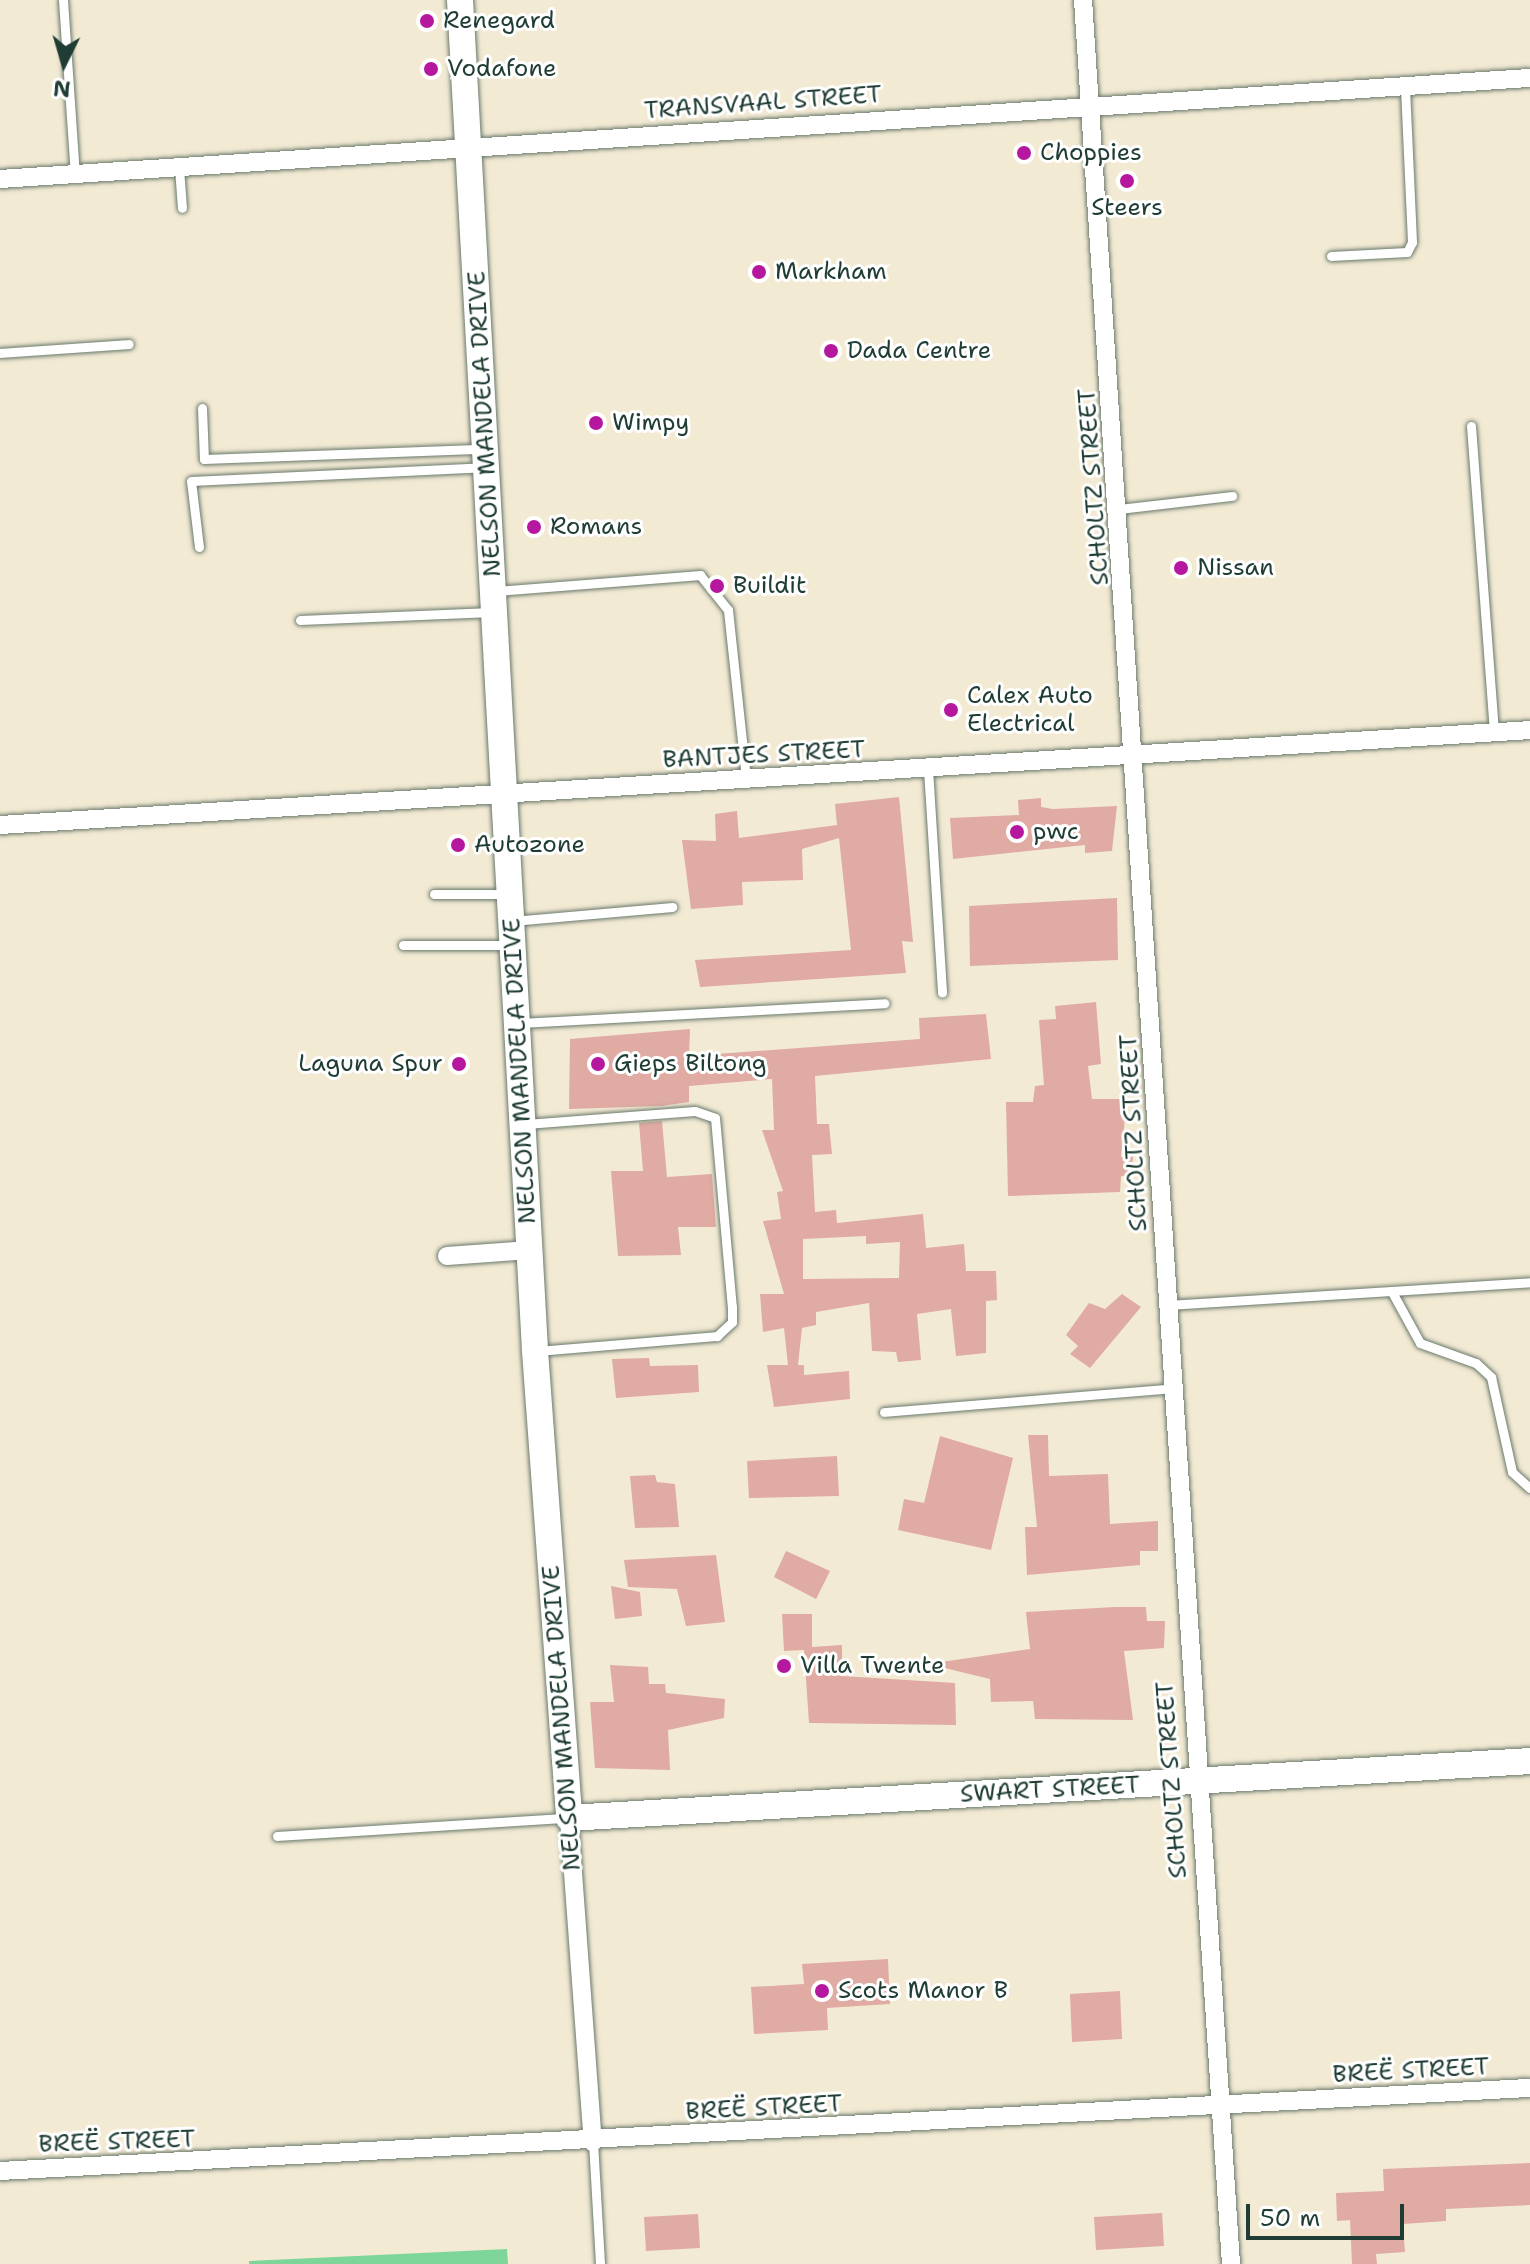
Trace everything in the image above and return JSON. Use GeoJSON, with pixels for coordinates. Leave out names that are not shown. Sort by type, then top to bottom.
{"type":"FeatureCollection","features":[{"type":"Feature","properties":{"kind":"main road","name":"NELSON MANDELA DRIVE"},"geometry":{"type":"LineString","coordinates":[[460,0],[535,1351],[569,1818]]}},
{"type":"Feature","properties":{"kind":"main road","name":"SWART STREET"},"geometry":{"type":"LineString","coordinates":[[569,1818],[1530,1761]]}},
{"type":"Feature","properties":{"kind":"street","name":"SCHOLTZ STREET"},"geometry":{"type":"LineString","coordinates":[[1083,0],[1136,754],[1195,1781],[1222,2106],[1231,2264]]}},
{"type":"Feature","properties":{"kind":"street","name":"TRANSVAAL STREET"},"geometry":{"type":"LineString","coordinates":[[0,179],[470,149],[1092,103],[1530,78]]}},
{"type":"Feature","properties":{"kind":"street","name":"BANTJES STREET"},"geometry":{"type":"LineString","coordinates":[[0,825],[1530,730]]}},
{"type":"Feature","properties":{"kind":"street"},"geometry":{"type":"LineString","coordinates":[[447,1256],[530,1250]]}},
{"type":"Feature","properties":{"kind":"street","name":"NELSON MANDELA DRIVE"},"geometry":{"type":"LineString","coordinates":[[569,1818],[593,2142]]}},
{"type":"Feature","properties":{"kind":"street","name":"BREË STREET"},"geometry":{"type":"LineString","coordinates":[[0,2171],[593,2142],[1530,2088]]}},
{"type":"Feature","properties":{"kind":"lane"},"geometry":{"type":"LineString","coordinates":[[63,0],[75,174]]}},
{"type":"Feature","properties":{"kind":"lane"},"geometry":{"type":"LineString","coordinates":[[1331,256],[1407,252],[1412,242],[1405,85]]}},
{"type":"Feature","properties":{"kind":"lane"},"geometry":{"type":"LineString","coordinates":[[179,168],[182,208]]}},
{"type":"Feature","properties":{"kind":"lane"},"geometry":{"type":"LineString","coordinates":[[0,353],[129,344]]}},
{"type":"Feature","properties":{"kind":"lane"},"geometry":{"type":"LineString","coordinates":[[202,408],[204,459],[487,458]]}},
{"type":"Feature","properties":{"kind":"lane"},"geometry":{"type":"LineString","coordinates":[[1471,426],[1494,733]]}},
{"type":"Feature","properties":{"kind":"lane"},"geometry":{"type":"LineString","coordinates":[[199,547],[191,481],[487,458]]}},
{"type":"Feature","properties":{"kind":"lane"},"geometry":{"type":"LineString","coordinates":[[1119,509],[1232,496]]}},
{"type":"Feature","properties":{"kind":"lane"},"geometry":{"type":"LineString","coordinates":[[300,620],[495,601],[700,575],[728,610],[746,779]]}},
{"type":"Feature","properties":{"kind":"lane"},"geometry":{"type":"LineString","coordinates":[[928,769],[942,993]]}},
{"type":"Feature","properties":{"kind":"lane"},"geometry":{"type":"LineString","coordinates":[[434,894],[512,920]]}},
{"type":"Feature","properties":{"kind":"lane"},"geometry":{"type":"LineString","coordinates":[[403,945],[512,920],[672,907]]}},
{"type":"Feature","properties":{"kind":"lane"},"geometry":{"type":"LineString","coordinates":[[518,1023],[884,1003]]}},
{"type":"Feature","properties":{"kind":"lane"},"geometry":{"type":"LineString","coordinates":[[523,1124],[695,1111],[715,1118],[732,1307],[732,1322],[717,1336],[535,1351]]}},
{"type":"Feature","properties":{"kind":"lane"},"geometry":{"type":"LineString","coordinates":[[1168,1305],[1530,1282]]}},
{"type":"Feature","properties":{"kind":"lane"},"geometry":{"type":"LineString","coordinates":[[1392,1292],[1420,1343],[1476,1363],[1491,1377],[1512,1472],[1530,1488]]}},
{"type":"Feature","properties":{"kind":"lane"},"geometry":{"type":"LineString","coordinates":[[884,1412],[1173,1388]]}},
{"type":"Feature","properties":{"kind":"lane"},"geometry":{"type":"LineString","coordinates":[[277,1836],[569,1818]]}},
{"type":"Feature","properties":{"kind":"lane"},"geometry":{"type":"LineString","coordinates":[[593,2142],[600,2264]]}},
{"type":"Feature","properties":{"kind":"green space"},"geometry":{"type":"Polygon","coordinates":[[[507,2249],[508,2264],[249,2264],[249,2261],[507,2249]]]}},
{"type":"Feature","properties":{"kind":"building"},"geometry":{"type":"Polygon","coordinates":[[[899,797],[913,942],[902,941],[906,973],[700,987],[695,960],[851,950],[839,838],[802,849],[803,880],[742,882],[743,905],[691,909],[682,840],[716,841],[715,814],[737,811],[739,838],[837,825],[835,804],[899,797]]]}},
{"type":"Feature","properties":{"kind":"building","name":"pwc"},"geometry":{"type":"Polygon","coordinates":[[[1041,798],[1041,807],[1053,809],[1117,806],[1112,851],[1085,853],[1085,845],[953,859],[950,818],[1019,815],[1018,800],[1041,798]]]}},
{"type":"Feature","properties":{"kind":"building"},"geometry":{"type":"Polygon","coordinates":[[[1117,898],[1118,960],[970,966],[969,906],[1117,898]]]}},
{"type":"Feature","properties":{"kind":"building"},"geometry":{"type":"Polygon","coordinates":[[[1096,1002],[1101,1064],[1088,1066],[1092,1099],[1127,1099],[1121,1157],[1133,1156],[1131,1177],[1121,1176],[1120,1192],[1008,1196],[1006,1102],[1033,1102],[1035,1086],[1044,1085],[1039,1020],[1056,1019],[1055,1006],[1096,1002]]]}},
{"type":"Feature","properties":{"kind":"building"},"geometry":{"type":"Polygon","coordinates":[[[986,1014],[991,1059],[815,1076],[817,1124],[829,1124],[832,1154],[812,1155],[815,1212],[836,1210],[837,1223],[923,1214],[926,1248],[964,1244],[966,1271],[996,1271],[997,1300],[986,1301],[986,1353],[956,1356],[951,1309],[917,1314],[921,1360],[898,1362],[896,1352],[872,1351],[869,1303],[816,1312],[816,1325],[802,1328],[798,1365],[804,1365],[804,1375],[849,1371],[850,1399],[774,1407],[767,1365],[788,1365],[784,1328],[763,1332],[760,1294],[784,1294],[763,1221],[781,1219],[777,1192],[783,1191],[762,1130],[774,1130],[772,1079],[689,1086],[689,1102],[569,1109],[570,1039],[690,1029],[689,1056],[920,1039],[919,1018],[986,1014]],[[866,1236],[803,1239],[803,1279],[899,1278],[900,1242],[866,1244],[866,1236]]]}},
{"type":"Feature","properties":{"kind":"building"},"geometry":{"type":"Polygon","coordinates":[[[662,1121],[667,1177],[712,1174],[716,1227],[678,1227],[681,1255],[618,1256],[611,1171],[643,1171],[639,1123],[662,1121]]]}},
{"type":"Feature","properties":{"kind":"building"},"geometry":{"type":"Polygon","coordinates":[[[1122,1294],[1141,1307],[1090,1368],[1070,1354],[1078,1346],[1066,1335],[1089,1303],[1105,1309],[1122,1294]]]}},
{"type":"Feature","properties":{"kind":"building"},"geometry":{"type":"Polygon","coordinates":[[[649,1358],[650,1366],[698,1365],[699,1392],[616,1398],[612,1359],[649,1358]]]}},
{"type":"Feature","properties":{"kind":"building"},"geometry":{"type":"Polygon","coordinates":[[[1028,1435],[1048,1435],[1049,1476],[1108,1474],[1110,1524],[1158,1521],[1158,1551],[1140,1551],[1140,1565],[1027,1575],[1025,1527],[1037,1527],[1028,1435]]]}},
{"type":"Feature","properties":{"kind":"building"},"geometry":{"type":"Polygon","coordinates":[[[940,1436],[1013,1458],[991,1550],[898,1530],[904,1499],[924,1503],[940,1436]]]}},
{"type":"Feature","properties":{"kind":"building"},"geometry":{"type":"Polygon","coordinates":[[[837,1456],[839,1496],[749,1498],[747,1461],[837,1456]]]}},
{"type":"Feature","properties":{"kind":"building"},"geometry":{"type":"Polygon","coordinates":[[[655,1475],[657,1482],[675,1484],[679,1527],[635,1528],[630,1476],[655,1475]]]}},
{"type":"Feature","properties":{"kind":"building"},"geometry":{"type":"Polygon","coordinates":[[[786,1551],[830,1571],[816,1599],[774,1577],[786,1551]]]}},
{"type":"Feature","properties":{"kind":"building"},"geometry":{"type":"Polygon","coordinates":[[[716,1555],[725,1622],[686,1626],[677,1589],[628,1587],[624,1560],[716,1555]]]}},
{"type":"Feature","properties":{"kind":"building"},"geometry":{"type":"Polygon","coordinates":[[[611,1586],[640,1592],[642,1616],[615,1619],[611,1586]]]}},
{"type":"Feature","properties":{"kind":"building"},"geometry":{"type":"Polygon","coordinates":[[[1146,1607],[1147,1621],[1165,1621],[1164,1648],[1124,1651],[1133,1720],[1035,1719],[1033,1701],[991,1702],[990,1679],[928,1664],[1030,1649],[1026,1612],[1146,1607]]]}},
{"type":"Feature","properties":{"kind":"building"},"geometry":{"type":"Polygon","coordinates":[[[782,1614],[812,1614],[812,1647],[842,1645],[842,1676],[955,1683],[956,1725],[809,1723],[804,1650],[784,1651],[782,1614]]]}},
{"type":"Feature","properties":{"kind":"building"},"geometry":{"type":"Polygon","coordinates":[[[610,1665],[648,1667],[649,1684],[665,1684],[666,1693],[725,1699],[724,1718],[668,1730],[670,1770],[595,1768],[590,1702],[614,1702],[610,1665]]]}},
{"type":"Feature","properties":{"kind":"building"},"geometry":{"type":"Polygon","coordinates":[[[888,1959],[890,2004],[827,2008],[828,2030],[754,2034],[751,1987],[804,1984],[802,1964],[888,1959]]]}},
{"type":"Feature","properties":{"kind":"building"},"geometry":{"type":"Polygon","coordinates":[[[1120,1991],[1122,2039],[1072,2042],[1070,1994],[1120,1991]]]}},
{"type":"Feature","properties":{"kind":"building"},"geometry":{"type":"Polygon","coordinates":[[[1530,2163],[1530,2205],[1446,2209],[1446,2221],[1403,2224],[1405,2252],[1376,2254],[1377,2264],[1352,2264],[1350,2220],[1337,2221],[1336,2193],[1384,2191],[1383,2169],[1530,2163]]]}},
{"type":"Feature","properties":{"kind":"building"},"geometry":{"type":"Polygon","coordinates":[[[1162,2213],[1164,2246],[1096,2250],[1094,2217],[1162,2213]]]}},
{"type":"Feature","properties":{"kind":"building"},"geometry":{"type":"Polygon","coordinates":[[[698,2214],[700,2248],[646,2251],[644,2217],[698,2214]]]}},
{"type":"Feature","properties":{"kind":"place","name":"Renegard"},"geometry":{"type":"Point","coordinates":[427,21]}},
{"type":"Feature","properties":{"kind":"place","name":"Vodafone"},"geometry":{"type":"Point","coordinates":[431,69]}},
{"type":"Feature","properties":{"kind":"place","name":"Choppies"},"geometry":{"type":"Point","coordinates":[1024,153]}},
{"type":"Feature","properties":{"kind":"place","name":"Steers"},"geometry":{"type":"Point","coordinates":[1127,181]}},
{"type":"Feature","properties":{"kind":"place","name":"Markham"},"geometry":{"type":"Point","coordinates":[759,272]}},
{"type":"Feature","properties":{"kind":"place","name":"Dada Centre"},"geometry":{"type":"Point","coordinates":[831,351]}},
{"type":"Feature","properties":{"kind":"place","name":"Wimpy"},"geometry":{"type":"Point","coordinates":[596,423]}},
{"type":"Feature","properties":{"kind":"place","name":"Romans"},"geometry":{"type":"Point","coordinates":[534,527]}},
{"type":"Feature","properties":{"kind":"place","name":"Nissan"},"geometry":{"type":"Point","coordinates":[1181,568]}},
{"type":"Feature","properties":{"kind":"place","name":"Buildit"},"geometry":{"type":"Point","coordinates":[717,586]}},
{"type":"Feature","properties":{"kind":"place","name":"Calex Auto Electrical"},"geometry":{"type":"Point","coordinates":[951,710]}},
{"type":"Feature","properties":{"kind":"place","name":"pwc"},"geometry":{"type":"Point","coordinates":[1017,832]}},
{"type":"Feature","properties":{"kind":"place","name":"Autozone"},"geometry":{"type":"Point","coordinates":[458,845]}},
{"type":"Feature","properties":{"kind":"place","name":"Laguna Spur"},"geometry":{"type":"Point","coordinates":[459,1064]}},
{"type":"Feature","properties":{"kind":"place","name":"Gieps Biltong"},"geometry":{"type":"Point","coordinates":[598,1064]}},
{"type":"Feature","properties":{"kind":"place","name":"Villa Twente"},"geometry":{"type":"Point","coordinates":[784,1666]}},
{"type":"Feature","properties":{"kind":"place","name":"Scots Manor B"},"geometry":{"type":"Point","coordinates":[822,1991]}}]}
